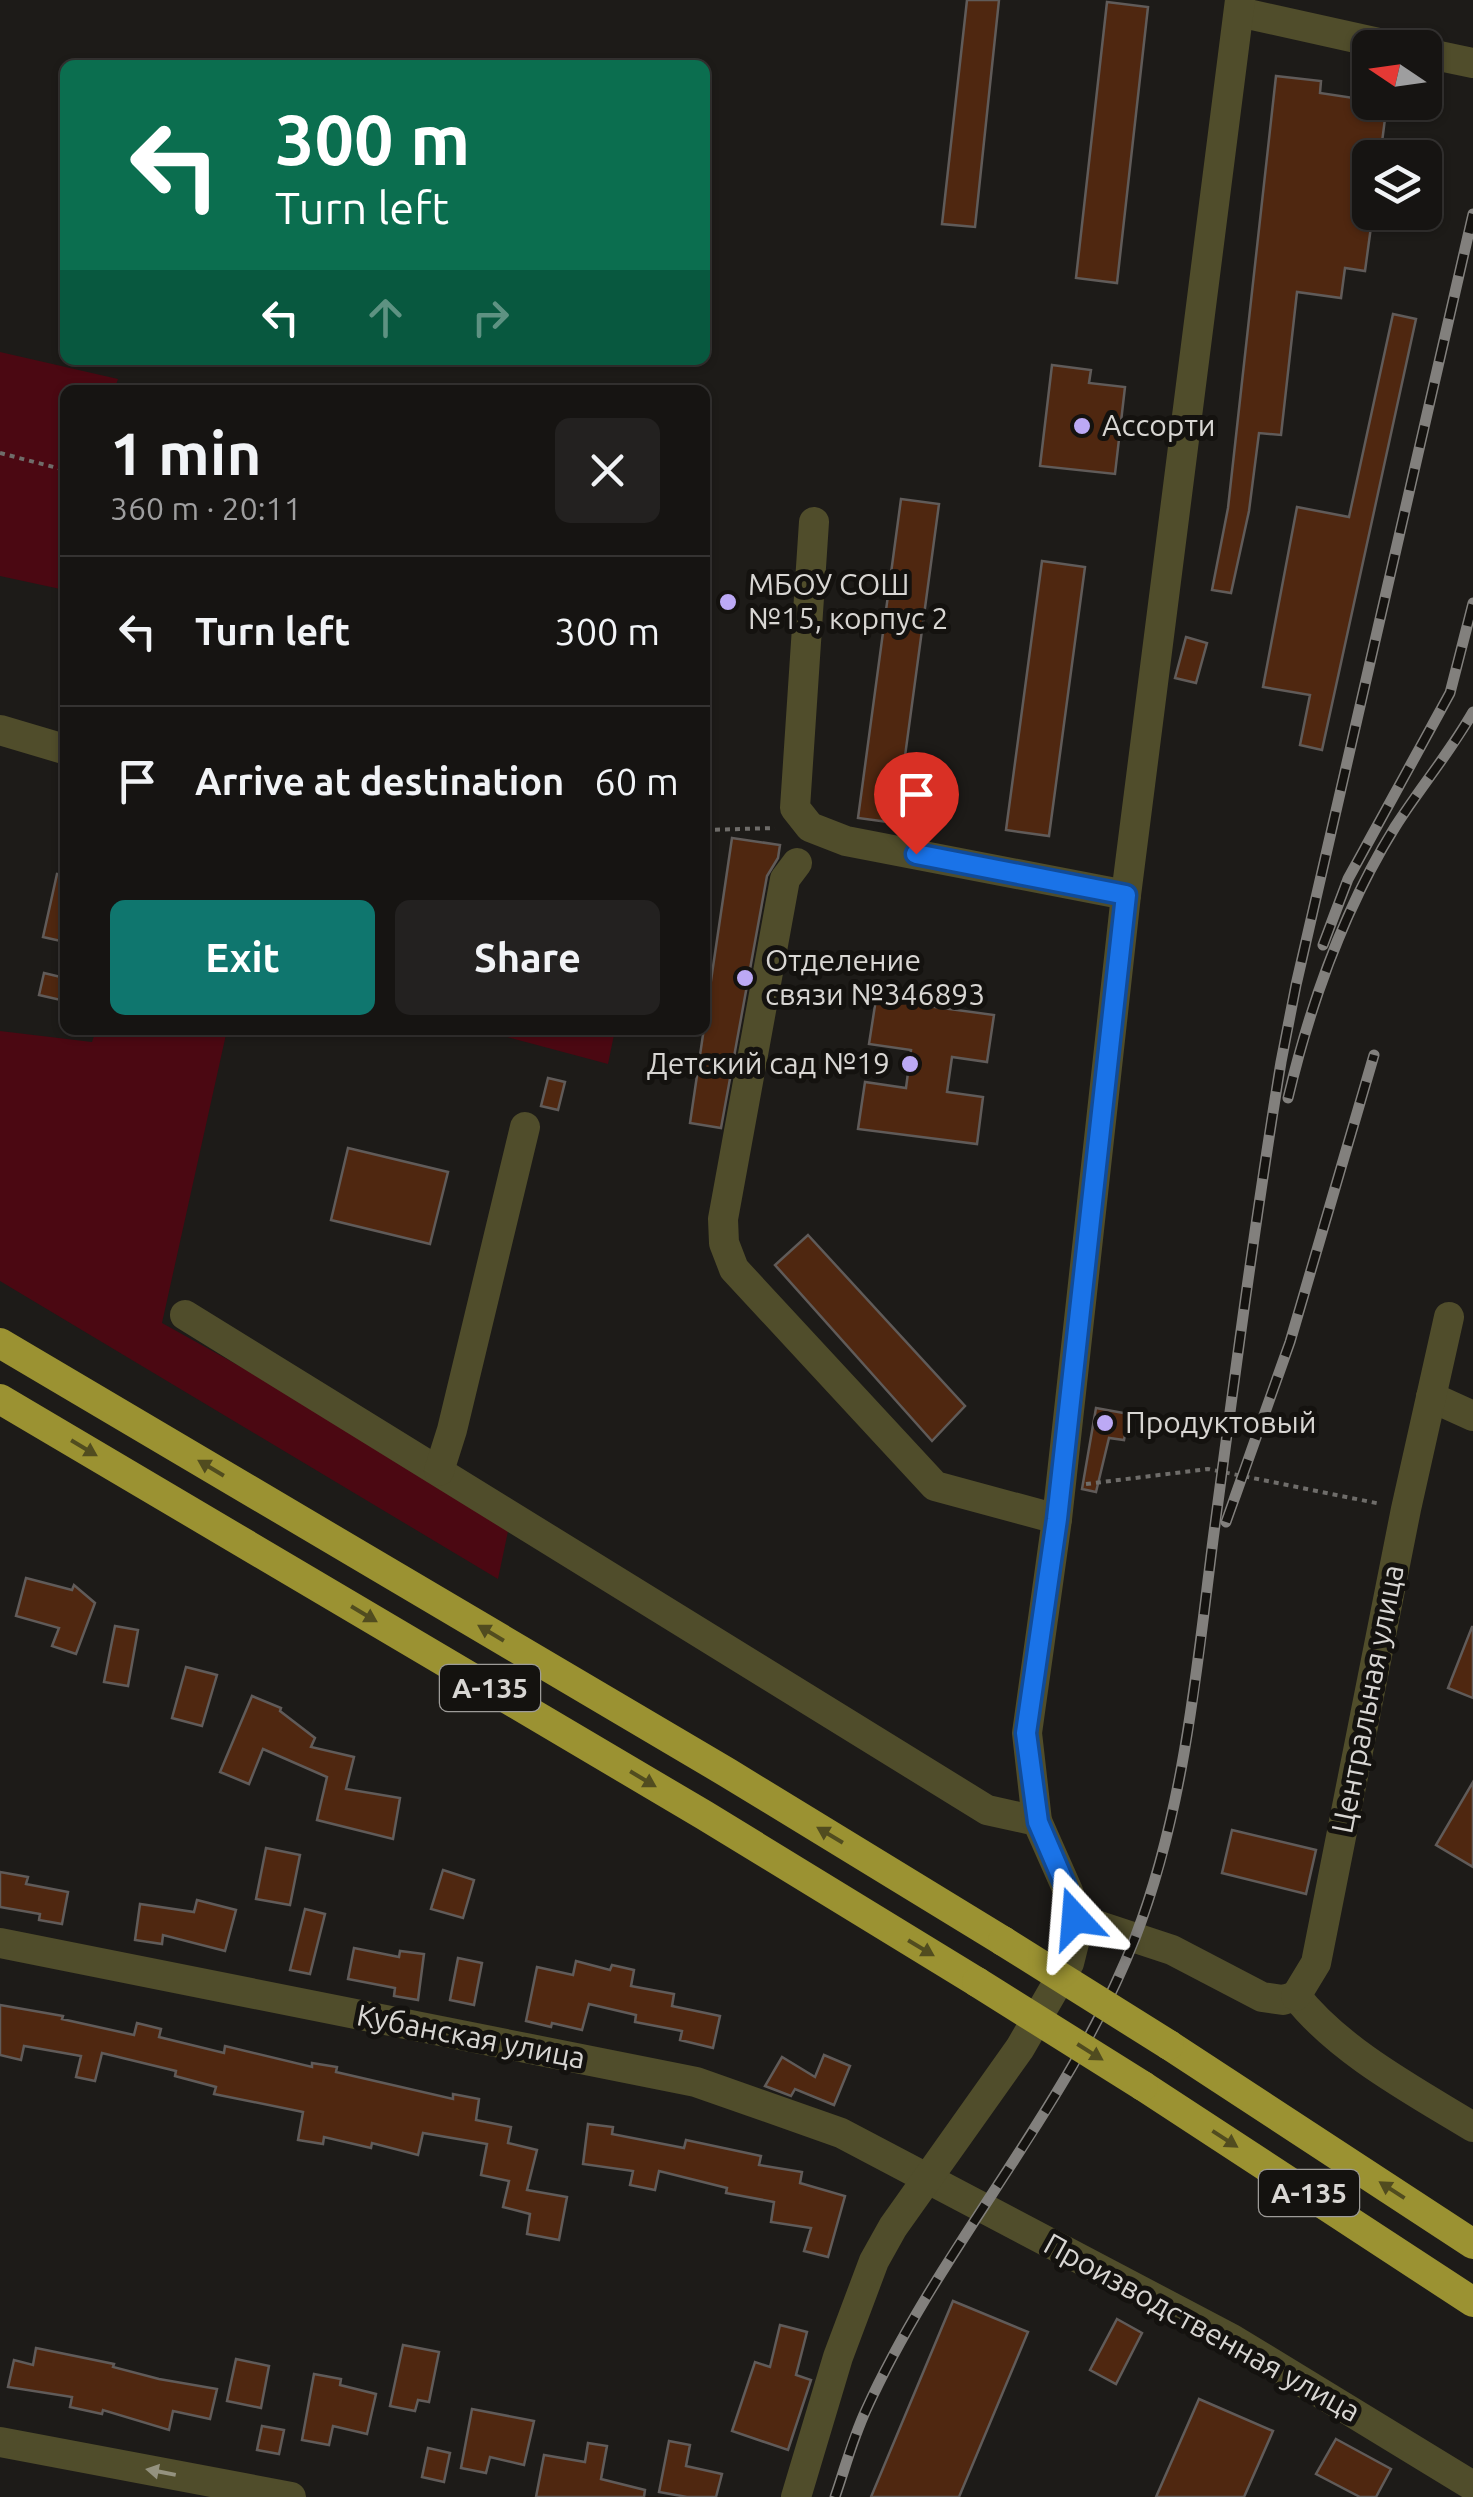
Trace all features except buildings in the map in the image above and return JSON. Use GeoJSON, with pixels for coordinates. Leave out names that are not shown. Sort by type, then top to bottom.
{"type":"FeatureCollection","features":[{"type":"Feature","properties":{"kind":"highway","name":"А-135"},"geometry":{"type":"LineString","coordinates":[[0,1342],[728,1773],[1003,1941],[1473,2244]]}},
{"type":"Feature","properties":{"kind":"highway","name":"А-135"},"geometry":{"type":"LineString","coordinates":[[0,1399],[704,1814],[1144,2086],[1473,2302]]}},
{"type":"Feature","properties":{"kind":"street"},"geometry":{"type":"LineString","coordinates":[[796,2497],[858,2299],[893,2228],[1020,2048],[1069,1963],[1076,1934],[1068,1892],[1038,1822],[1026,1733],[1057,1519],[1126,895],[1240,6],[1352,35]]}},
{"type":"Feature","properties":{"kind":"street"},"geometry":{"type":"LineString","coordinates":[[1442,57],[1473,63]]}},
{"type":"Feature","properties":{"kind":"street"},"geometry":{"type":"LineString","coordinates":[[814,522],[795,808],[810,827],[846,841],[1126,895]]}},
{"type":"Feature","properties":{"kind":"street"},"geometry":{"type":"LineString","coordinates":[[0,730],[60,748]]}},
{"type":"Feature","properties":{"kind":"street"},"geometry":{"type":"LineString","coordinates":[[797,863],[785,878],[723,1220],[724,1243],[734,1269],[935,1486],[1057,1519]]}},
{"type":"Feature","properties":{"kind":"street"},"geometry":{"type":"LineString","coordinates":[[439,1471],[525,1128]]}},
{"type":"Feature","properties":{"kind":"street"},"geometry":{"type":"LineString","coordinates":[[185,1315],[988,1810],[1038,1822]]}},
{"type":"Feature","properties":{"kind":"street","name":"Центральная улица"},"geometry":{"type":"LineString","coordinates":[[1296,1996],[1316,1962],[1448,1317]]}},
{"type":"Feature","properties":{"kind":"street"},"geometry":{"type":"LineString","coordinates":[[1431,1397],[1473,1416]]}},
{"type":"Feature","properties":{"kind":"street"},"geometry":{"type":"LineString","coordinates":[[1075,1918],[1172,1950],[1262,1997],[1284,2000],[1296,1996],[1314,2020],[1401,2083],[1473,2127]]}},
{"type":"Feature","properties":{"kind":"street","name":"Кубанская улица"},"geometry":{"type":"LineString","coordinates":[[0,1943],[696,2082],[841,2133],[927,2180]]}},
{"type":"Feature","properties":{"kind":"street","name":"Производственная улица"},"geometry":{"type":"LineString","coordinates":[[927,2180],[1232,2339],[1473,2486]]}},
{"type":"Feature","properties":{"kind":"street"},"geometry":{"type":"LineString","coordinates":[[0,2442],[292,2497]]}},
{"type":"Feature","properties":{"kind":"path"},"geometry":{"type":"LineString","coordinates":[[0,453],[60,469]]}},
{"type":"Feature","properties":{"kind":"path"},"geometry":{"type":"LineString","coordinates":[[710,830],[810,827]]}},
{"type":"Feature","properties":{"kind":"path"},"geometry":{"type":"LineString","coordinates":[[1060,1488],[1208,1469],[1406,1509]]}},
{"type":"Feature","properties":{"kind":"shaded area"},"geometry":{"type":"Polygon","coordinates":[[[0,352],[118,379],[116,385],[60,385],[60,589],[0,576],[0,352]]]}},
{"type":"Feature","properties":{"kind":"shaded area"},"geometry":{"type":"Polygon","coordinates":[[[0,1031],[92,1042],[94,1035],[226,1035],[162,1323],[511,1517],[498,1579],[0,1281],[0,1031]]]}},
{"type":"Feature","properties":{"kind":"shaded area"},"geometry":{"type":"Polygon","coordinates":[[[500,1035],[614,1035],[608,1064],[500,1035]]]}},
{"type":"Feature","properties":{"kind":"railway"},"geometry":{"type":"LineString","coordinates":[[835,2497],[861,2421],[896,2349],[1076,2060],[1108,2000],[1152,1890],[1177,1792],[1194,1691],[1281,1062],[1473,214]]}},
{"type":"Feature","properties":{"kind":"railway"},"geometry":{"type":"LineString","coordinates":[[1323,945],[1348,879],[1450,693],[1473,603]]}},
{"type":"Feature","properties":{"kind":"railway"},"geometry":{"type":"LineString","coordinates":[[1288,1098],[1318,993],[1360,891],[1395,827],[1473,712]]}},
{"type":"Feature","properties":{"kind":"railway"},"geometry":{"type":"LineString","coordinates":[[1226,1522],[1290,1342],[1374,1055]]}},
{"type":"Feature","properties":{"kind":"place","name":"Ассорти"},"geometry":{"type":"Point","coordinates":[1082,426]}},
{"type":"Feature","properties":{"kind":"place","name":"МБОУ СОШ №15, корпус 2"},"geometry":{"type":"Point","coordinates":[728,602]}},
{"type":"Feature","properties":{"kind":"place","name":"Отделение связи №346893"},"geometry":{"type":"Point","coordinates":[745,978]}},
{"type":"Feature","properties":{"kind":"place","name":"Детский сад №19"},"geometry":{"type":"Point","coordinates":[910,1064]}},
{"type":"Feature","properties":{"kind":"place","name":"Продуктовый"},"geometry":{"type":"Point","coordinates":[1105,1423]}},
{"type":"Feature","properties":{"kind":"route"},"geometry":{"type":"LineString","coordinates":[[916,854],[1126,895],[1057,1519],[1026,1733],[1038,1822],[1075,1918]]}}]}
